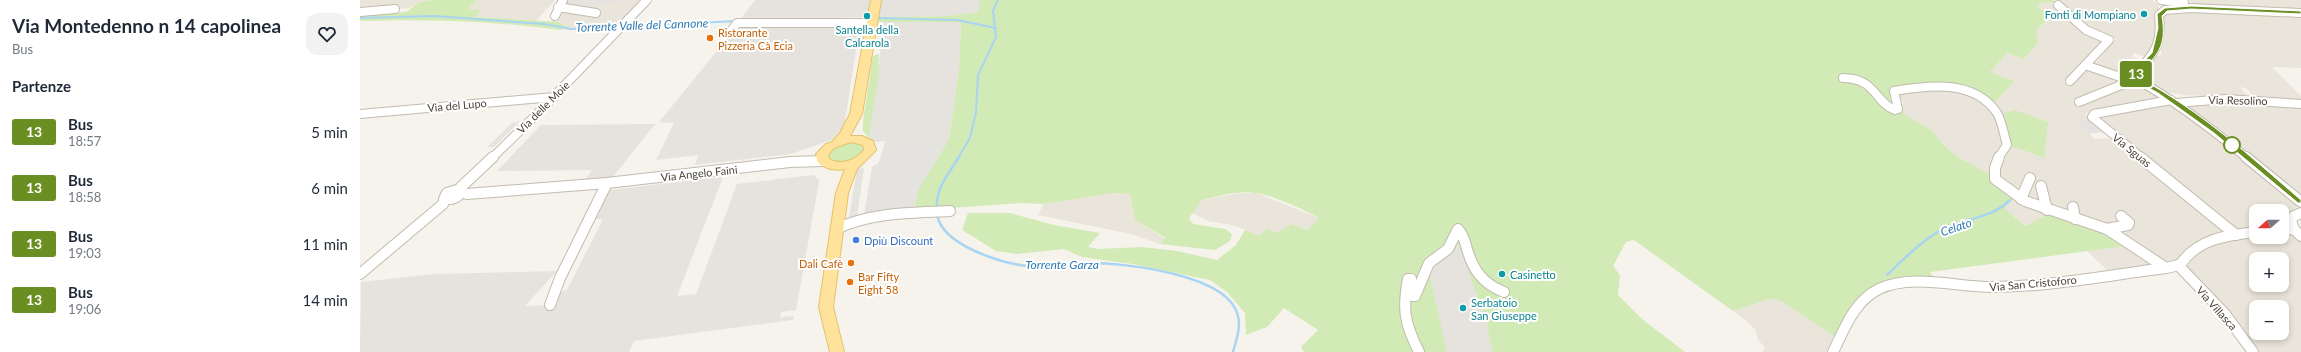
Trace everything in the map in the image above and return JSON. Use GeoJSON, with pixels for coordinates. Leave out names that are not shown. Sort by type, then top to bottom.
{"type":"FeatureCollection","features":[{"type":"Feature","properties":{"kind":"main road"},"geometry":{"type":"LineString","coordinates":[[828,159],[837,142],[845,135],[856,114],[875,1]]}},
{"type":"Feature","properties":{"kind":"main road"},"geometry":{"type":"LineString","coordinates":[[856,114],[862,139]]}},
{"type":"Feature","properties":{"kind":"main road"},"geometry":{"type":"LineString","coordinates":[[837,142],[850,139],[862,139],[869,143],[870,150],[852,167],[842,193]]}},
{"type":"Feature","properties":{"kind":"main road"},"geometry":{"type":"LineString","coordinates":[[828,159],[847,165],[859,161]]}},
{"type":"Feature","properties":{"kind":"main road"},"geometry":{"type":"LineString","coordinates":[[828,159],[839,173],[842,193],[841,223],[826,306],[837,352]]}},
{"type":"Feature","properties":{"kind":"street"},"geometry":{"type":"LineString","coordinates":[[555,16],[558,7],[563,0]]}},
{"type":"Feature","properties":{"kind":"street","name":"Via delle Moie"},"geometry":{"type":"LineString","coordinates":[[360,274],[455,195],[554,97],[647,0]]}},
{"type":"Feature","properties":{"kind":"street"},"geometry":{"type":"LineString","coordinates":[[2161,0],[2301,12]]}},
{"type":"Feature","properties":{"kind":"street"},"geometry":{"type":"LineString","coordinates":[[2134,80],[2135,74],[2156,53],[2161,28],[2159,15],[2161,12],[2186,3]]}},
{"type":"Feature","properties":{"kind":"street"},"geometry":{"type":"LineString","coordinates":[[2058,5],[2061,6],[2086,30],[2109,40],[2070,81]]}},
{"type":"Feature","properties":{"kind":"street"},"geometry":{"type":"LineString","coordinates":[[558,7],[596,13]]}},
{"type":"Feature","properties":{"kind":"street"},"geometry":{"type":"LineString","coordinates":[[360,12],[395,9]]}},
{"type":"Feature","properties":{"kind":"street"},"geometry":{"type":"LineString","coordinates":[[731,31],[737,23],[873,20]]}},
{"type":"Feature","properties":{"kind":"street"},"geometry":{"type":"LineString","coordinates":[[2085,65],[2149,85],[2174,101],[2226,140],[2301,202]]}},
{"type":"Feature","properties":{"kind":"street"},"geometry":{"type":"LineString","coordinates":[[1843,78],[1858,79],[1865,83],[1892,110],[1898,108],[1894,91],[1943,85],[1960,89],[1988,102],[1997,113],[2007,145],[1995,161],[1995,179],[2021,198],[2047,210],[2107,230],[2166,268]]}},
{"type":"Feature","properties":{"kind":"street"},"geometry":{"type":"LineString","coordinates":[[2079,102],[2105,90],[2134,80]]}},
{"type":"Feature","properties":{"kind":"street","name":"Via del Lupo"},"geometry":{"type":"LineString","coordinates":[[360,114],[554,97]]}},
{"type":"Feature","properties":{"kind":"street","name":"Via Resolino"},"geometry":{"type":"LineString","coordinates":[[2174,101],[2226,99],[2301,104]]}},
{"type":"Feature","properties":{"kind":"street","name":"Via Sguas"},"geometry":{"type":"LineString","coordinates":[[2174,101],[2121,108],[2094,114],[2092,117],[2236,235]]}},
{"type":"Feature","properties":{"kind":"street","name":"Via Angelo Faini"},"geometry":{"type":"LineString","coordinates":[[455,195],[607,183],[828,159]]}},
{"type":"Feature","properties":{"kind":"street"},"geometry":{"type":"LineString","coordinates":[[2021,198],[2030,178]]}},
{"type":"Feature","properties":{"kind":"street"},"geometry":{"type":"LineString","coordinates":[[550,305],[560,278],[607,183]]}},
{"type":"Feature","properties":{"kind":"street"},"geometry":{"type":"LineString","coordinates":[[2041,186],[2047,210]]}},
{"type":"Feature","properties":{"kind":"street"},"geometry":{"type":"LineString","coordinates":[[2073,207],[2075,219]]}},
{"type":"Feature","properties":{"kind":"street"},"geometry":{"type":"LineString","coordinates":[[841,223],[907,212],[950,212]]}},
{"type":"Feature","properties":{"kind":"street"},"geometry":{"type":"LineString","coordinates":[[2298,232],[2291,221],[2301,213]]}},
{"type":"Feature","properties":{"kind":"street"},"geometry":{"type":"LineString","coordinates":[[2107,230],[2128,225],[2129,223],[2121,216]]}},
{"type":"Feature","properties":{"kind":"street"},"geometry":{"type":"LineString","coordinates":[[1418,352],[1406,326],[1402,306],[1408,279],[1411,279],[1413,296],[1415,296],[1421,286],[1429,263],[1448,249],[1458,229],[1462,233],[1471,266],[1494,289],[1504,292]]}},
{"type":"Feature","properties":{"kind":"street"},"geometry":{"type":"LineString","coordinates":[[2178,265],[2194,248],[2214,240],[2249,233]]}},
{"type":"Feature","properties":{"kind":"street","name":"Via San Cristoforo"},"geometry":{"type":"LineString","coordinates":[[1833,352],[1852,315],[1866,299],[1878,290],[1891,284],[1907,282],[1969,287],[2033,285],[2166,268],[2178,265]]}},
{"type":"Feature","properties":{"kind":"street","name":"Via Villasca"},"geometry":{"type":"LineString","coordinates":[[2178,265],[2225,314],[2253,352]]}},
{"type":"Feature","properties":{"kind":"shaded area"},"geometry":{"type":"Polygon","coordinates":[[[360,0],[432,0],[420,2],[410,8],[360,11],[360,0]]]}},
{"type":"Feature","properties":{"kind":"shaded area"},"geometry":{"type":"Polygon","coordinates":[[[477,0],[555,0],[536,21],[474,17],[481,10],[467,10],[477,0]]]}},
{"type":"Feature","properties":{"kind":"shaded area"},"geometry":{"type":"Polygon","coordinates":[[[565,0],[627,0],[625,2],[597,4],[594,9],[561,6],[565,0]]]}},
{"type":"Feature","properties":{"kind":"shaded area"},"geometry":{"type":"Polygon","coordinates":[[[627,0],[642,0],[618,26],[569,28],[559,22],[551,22],[556,17],[559,8],[596,15],[600,12],[594,9],[597,4],[625,2],[627,0]]]}},
{"type":"Feature","properties":{"kind":"shaded area"},"geometry":{"type":"Polygon","coordinates":[[[755,0],[870,0],[868,15],[863,17],[740,20],[755,0]]]}},
{"type":"Feature","properties":{"kind":"shaded area"},"geometry":{"type":"Polygon","coordinates":[[[881,0],[980,0],[979,12],[948,16],[879,17],[881,0]]]}},
{"type":"Feature","properties":{"kind":"shaded area"},"geometry":{"type":"Polygon","coordinates":[[[2058,0],[2153,0],[2159,6],[2159,26],[2149,58],[2134,53],[2132,57],[2138,59],[2128,78],[2093,67],[2116,39],[2090,32],[2058,0]]]}},
{"type":"Feature","properties":{"kind":"shaded area"},"geometry":{"type":"Polygon","coordinates":[[[2188,0],[2301,0],[2301,11],[2196,7],[2188,0]]]}},
{"type":"Feature","properties":{"kind":"shaded area"},"geometry":{"type":"Polygon","coordinates":[[[2056,2],[2086,31],[2106,40],[2087,67],[2133,81],[2167,98],[2084,114],[2090,118],[2075,122],[2095,139],[2113,138],[2231,233],[2179,262],[2168,265],[2026,198],[2000,180],[1997,168],[2009,145],[2044,158],[1992,105],[2013,81],[1990,72],[2007,53],[2024,59],[2035,47],[2036,30],[2052,18],[2037,6],[2039,3],[2056,2]]]}},
{"type":"Feature","properties":{"kind":"shaded area"},"geometry":{"type":"Polygon","coordinates":[[[2162,12],[2301,13],[2301,68],[2272,67],[2301,96],[2301,102],[2255,98],[2246,88],[2240,87],[2249,98],[2183,95],[2165,92],[2140,79],[2137,74],[2156,56],[2161,55],[2162,12]]]}},
{"type":"Feature","properties":{"kind":"shaded area"},"geometry":{"type":"Polygon","coordinates":[[[884,22],[961,22],[959,70],[949,139],[918,190],[872,167],[879,163],[885,141],[875,142],[869,138],[883,31],[887,30],[888,26],[883,26],[884,22]]]}},
{"type":"Feature","properties":{"kind":"shaded area"},"geometry":{"type":"Polygon","coordinates":[[[739,24],[860,25],[844,127],[831,140],[791,154],[695,165],[698,155],[656,160],[674,123],[659,122],[739,24]]]}},
{"type":"Feature","properties":{"kind":"shaded area"},"geometry":{"type":"Polygon","coordinates":[[[1950,88],[1977,98],[1992,111],[2004,142],[1993,176],[1958,157],[1943,145],[1933,131],[1905,115],[1902,108],[1903,103],[1898,93],[1950,88]]]}},
{"type":"Feature","properties":{"kind":"shaded area"},"geometry":{"type":"Polygon","coordinates":[[[2219,101],[2301,104],[2301,201],[2297,201],[2297,206],[2290,214],[2289,204],[2249,204],[2249,231],[2238,232],[2098,117],[2171,102],[2235,149],[2243,147],[2185,105],[2219,101]]]}},
{"type":"Feature","properties":{"kind":"shaded area"},"geometry":{"type":"Polygon","coordinates":[[[2088,119],[2104,132],[2089,134],[2074,122],[2088,119]]]}},
{"type":"Feature","properties":{"kind":"shaded area"},"geometry":{"type":"Polygon","coordinates":[[[520,121],[494,147],[487,147],[512,123],[520,121]]]}},
{"type":"Feature","properties":{"kind":"shaded area"},"geometry":{"type":"Polygon","coordinates":[[[655,124],[613,177],[586,179],[592,170],[497,171],[541,125],[655,124]]]}},
{"type":"Feature","properties":{"kind":"shaded area"},"geometry":{"type":"Polygon","coordinates":[[[947,143],[918,190],[914,209],[864,215],[872,167],[879,163],[882,152],[947,143]]]}},
{"type":"Feature","properties":{"kind":"shaded area"},"geometry":{"type":"Polygon","coordinates":[[[864,168],[857,216],[849,218],[857,169],[864,168]]]}},
{"type":"Feature","properties":{"kind":"shaded area"},"geometry":{"type":"Polygon","coordinates":[[[813,175],[819,182],[796,310],[781,312],[780,317],[794,316],[793,320],[634,341],[629,352],[360,352],[361,282],[434,274],[557,271],[525,306],[553,305],[559,292],[567,290],[603,219],[596,219],[610,190],[723,177],[677,296],[696,294],[737,184],[813,175]]]}},
{"type":"Feature","properties":{"kind":"shaded area"},"geometry":{"type":"Polygon","coordinates":[[[1114,193],[1130,194],[1135,220],[1166,239],[1160,244],[1131,234],[1038,215],[1044,204],[1114,193]]]}},
{"type":"Feature","properties":{"kind":"shaded area"},"geometry":{"type":"Polygon","coordinates":[[[1238,193],[1256,193],[1319,218],[1309,230],[1291,224],[1277,233],[1259,236],[1236,226],[1208,221],[1192,213],[1202,200],[1238,193]]]}},
{"type":"Feature","properties":{"kind":"shaded area"},"geometry":{"type":"Polygon","coordinates":[[[2017,197],[2052,212],[2027,226],[2006,210],[2006,205],[2017,197]]]}},
{"type":"Feature","properties":{"kind":"shaded area"},"geometry":{"type":"Polygon","coordinates":[[[2289,234],[2301,240],[2301,352],[2256,352],[2183,266],[2197,247],[2228,238],[2249,238],[2249,244],[2289,244],[2289,234]]]}},
{"type":"Feature","properties":{"kind":"shaded area"},"geometry":{"type":"Polygon","coordinates":[[[1459,242],[1486,320],[1492,352],[1447,352],[1429,276],[1434,263],[1449,252],[1459,242]]]}},
{"type":"Feature","properties":{"kind":"shaded area"},"geometry":{"type":"Polygon","coordinates":[[[2133,245],[2157,264],[2107,270],[2086,250],[2133,245]]]}},
{"type":"Feature","properties":{"kind":"shaded area"},"geometry":{"type":"Polygon","coordinates":[[[1769,299],[1781,301],[1834,336],[1826,352],[1762,352],[1765,347],[1758,340],[1756,331],[1749,323],[1733,311],[1769,299]]]}},
{"type":"Feature","properties":{"kind":"green space"},"geometry":{"type":"Polygon","coordinates":[[[432,0],[477,0],[468,9],[481,10],[475,17],[559,22],[569,28],[564,28],[561,30],[461,21],[360,21],[360,15],[406,12],[420,2],[432,0]]]}},
{"type":"Feature","properties":{"kind":"green space"},"geometry":{"type":"Polygon","coordinates":[[[980,0],[2053,0],[2056,2],[2040,3],[2037,6],[2052,17],[2036,30],[2038,43],[2024,59],[2007,53],[1990,72],[2014,81],[1995,102],[1966,89],[1943,84],[1932,84],[1890,89],[1891,105],[1866,80],[1866,85],[1885,107],[1895,111],[1902,108],[1905,115],[1933,131],[1943,145],[1958,157],[1993,176],[1994,180],[2017,197],[2006,205],[2006,210],[2026,226],[2052,212],[2107,230],[2133,245],[1930,272],[1936,282],[1899,281],[1886,284],[1874,288],[1854,305],[1834,336],[1781,301],[1769,299],[1733,311],[1634,240],[1626,242],[1613,266],[1620,275],[1618,295],[1642,319],[1685,352],[1492,352],[1486,320],[1458,243],[1434,263],[1430,276],[1447,352],[1304,352],[1301,347],[1318,330],[1284,308],[1267,327],[1246,335],[1245,313],[1227,292],[1210,280],[1133,264],[1082,257],[1064,249],[1017,254],[996,251],[962,230],[968,213],[1010,213],[1054,225],[1100,233],[1088,247],[1099,249],[1142,247],[1177,251],[1217,260],[1236,245],[1245,230],[1259,236],[1267,229],[1277,233],[1291,224],[1308,230],[1319,218],[1297,207],[1263,194],[1243,192],[1202,200],[1189,218],[1193,224],[1225,229],[1232,234],[1230,241],[1215,250],[1160,244],[1166,238],[1135,220],[1130,194],[1114,193],[1044,204],[1021,203],[923,210],[914,209],[918,190],[949,139],[959,70],[961,22],[878,22],[879,17],[948,16],[978,12],[980,0]]]}},
{"type":"Feature","properties":{"kind":"green space"},"geometry":{"type":"Polygon","coordinates":[[[879,54],[878,65],[880,66],[869,138],[863,131],[863,121],[873,56],[879,54]]]}},
{"type":"Feature","properties":{"kind":"green space"},"geometry":{"type":"Polygon","coordinates":[[[2015,110],[2048,122],[2044,158],[2009,145],[2002,114],[2015,110]]]}},
{"type":"Feature","properties":{"kind":"green space"},"geometry":{"type":"Polygon","coordinates":[[[852,142],[861,144],[864,150],[857,157],[843,162],[838,162],[829,158],[829,152],[836,146],[852,142]]]}},
{"type":"Feature","properties":{"kind":"waterway","name":"Torrente Garza"},"geometry":{"type":"LineString","coordinates":[[995,28],[993,11],[998,0]]}},
{"type":"Feature","properties":{"kind":"waterway","name":"Torrente Valle del Cannone"},"geometry":{"type":"LineString","coordinates":[[360,18],[434,16],[544,24],[571,29],[617,28]]}},
{"type":"Feature","properties":{"kind":"waterway","name":"Torrente Valle del Cannone"},"geometry":{"type":"LineString","coordinates":[[875,18],[957,20],[995,28]]}},
{"type":"Feature","properties":{"kind":"waterway","name":"Torrente Valle del Cannone"},"geometry":{"type":"LineString","coordinates":[[857,19],[870,19]]}},
{"type":"Feature","properties":{"kind":"waterway","name":"Torrente Valle del Cannone"},"geometry":{"type":"LineString","coordinates":[[624,27],[736,21]]}},
{"type":"Feature","properties":{"kind":"waterway","name":"Torrente Garza"},"geometry":{"type":"LineString","coordinates":[[958,158],[970,138],[976,112],[978,75],[996,37],[995,28]]}},
{"type":"Feature","properties":{"kind":"waterway","name":"Torrente Garza"},"geometry":{"type":"LineString","coordinates":[[937,209],[940,188],[959,157]]}},
{"type":"Feature","properties":{"kind":"waterway","name":"Celato"},"geometry":{"type":"LineString","coordinates":[[1887,275],[1914,249],[1937,232],[1995,211],[2010,200]]}},
{"type":"Feature","properties":{"kind":"waterway","name":"Torrente Garza"},"geometry":{"type":"LineString","coordinates":[[937,214],[941,225],[949,235],[960,243],[1003,261],[1027,266],[1088,263],[1125,265],[1173,274],[1196,281],[1216,290],[1230,302],[1238,316],[1239,330],[1233,352]]}},
{"type":"Feature","properties":{"kind":"bus line","name":"13"},"geometry":{"type":"LineString","coordinates":[[2301,13],[2191,8],[2165,10],[2159,15],[2161,28],[2156,53],[2135,74],[2136,79],[2160,92],[2232,144],[2236,150],[2301,202]]}},
{"type":"Feature","properties":{"kind":"place","name":"Fonti di Mompiano"},"geometry":{"type":"Point","coordinates":[2144,14]}},
{"type":"Feature","properties":{"kind":"place","name":"Santella della Calcarola"},"geometry":{"type":"Point","coordinates":[867,16]}},
{"type":"Feature","properties":{"kind":"place","name":"Ristorante Pizzeria Cà Ecia"},"geometry":{"type":"Point","coordinates":[710,38]}},
{"type":"Feature","properties":{"kind":"place","name":"Dpiù Discount"},"geometry":{"type":"Point","coordinates":[856,240]}},
{"type":"Feature","properties":{"kind":"place","name":"Dali Cafè"},"geometry":{"type":"Point","coordinates":[851,263]}},
{"type":"Feature","properties":{"kind":"place","name":"Casinetto"},"geometry":{"type":"Point","coordinates":[1502,274]}},
{"type":"Feature","properties":{"kind":"place","name":"Bar Fifty Eight 58"},"geometry":{"type":"Point","coordinates":[850,282]}},
{"type":"Feature","properties":{"kind":"place","name":"Serbatoio San Giuseppe"},"geometry":{"type":"Point","coordinates":[1463,308]}}]}
